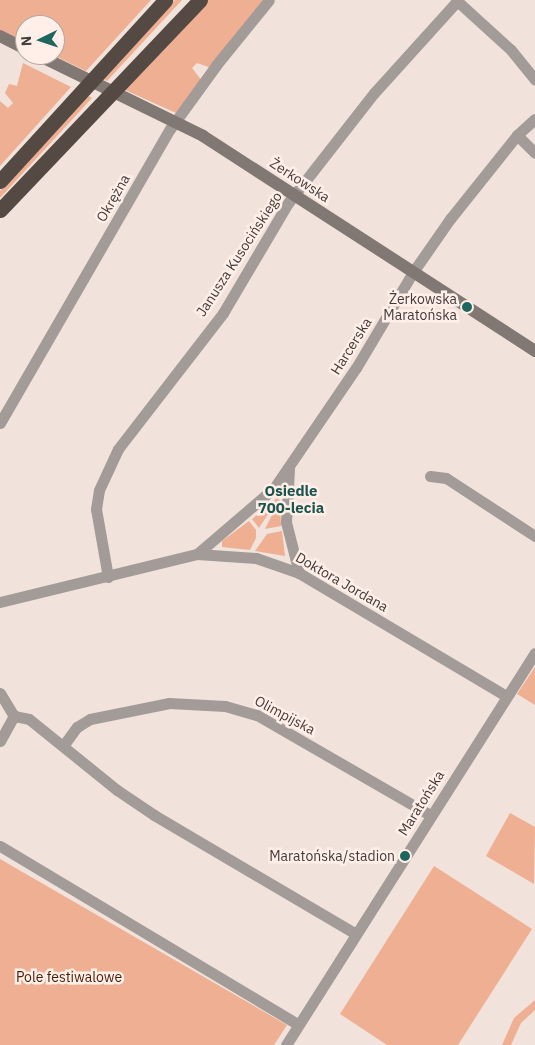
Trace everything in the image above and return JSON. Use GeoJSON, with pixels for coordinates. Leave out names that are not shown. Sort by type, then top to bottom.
{"type":"FeatureCollection","features":[{"type":"Feature","properties":{"kind":"highway"},"geometry":{"type":"LineString","coordinates":[[0,181],[165,0]]}},
{"type":"Feature","properties":{"kind":"highway"},"geometry":{"type":"LineString","coordinates":[[0,210],[200,0]]}},
{"type":"Feature","properties":{"kind":"street","name":"Okrężna"},"geometry":{"type":"LineString","coordinates":[[0,423],[176,122],[217,64],[269,0]]}},
{"type":"Feature","properties":{"kind":"street"},"geometry":{"type":"LineString","coordinates":[[457,0],[512,50],[535,80]]}},
{"type":"Feature","properties":{"kind":"street","name":"Janusza Kusocińskiego"},"geometry":{"type":"LineString","coordinates":[[108,576],[96,509],[108,466],[127,435],[222,313],[295,195],[374,93],[457,0]]}},
{"type":"Feature","properties":{"kind":"street"},"geometry":{"type":"LineString","coordinates":[[0,36],[15,44]]}},
{"type":"Feature","properties":{"kind":"street","name":"Żerkowska"},"geometry":{"type":"LineString","coordinates":[[59,65],[211,140],[535,351]]}},
{"type":"Feature","properties":{"kind":"street","name":"Harcerska"},"geometry":{"type":"LineString","coordinates":[[197,554],[266,498],[290,466],[356,368],[414,272],[456,211],[517,135],[535,119]]}},
{"type":"Feature","properties":{"kind":"street"},"geometry":{"type":"LineString","coordinates":[[517,135],[535,153]]}},
{"type":"Feature","properties":{"kind":"street"},"geometry":{"type":"LineString","coordinates":[[290,466],[286,522],[299,573]]}},
{"type":"Feature","properties":{"kind":"street"},"geometry":{"type":"LineString","coordinates":[[430,476],[446,478],[535,536]]}},
{"type":"Feature","properties":{"kind":"street","name":"Doktora Jordana"},"geometry":{"type":"LineString","coordinates":[[0,602],[197,554],[256,558],[299,573],[506,696]]}},
{"type":"Feature","properties":{"kind":"street","name":"Maratońska"},"geometry":{"type":"LineString","coordinates":[[286,1045],[430,815],[535,653]]}},
{"type":"Feature","properties":{"kind":"street"},"geometry":{"type":"LineString","coordinates":[[0,693],[14,716],[29,719],[148,811],[356,934]]}},
{"type":"Feature","properties":{"kind":"street","name":"Olimpijska"},"geometry":{"type":"LineString","coordinates":[[63,746],[77,727],[90,719],[169,702],[225,706],[257,715],[430,815]]}},
{"type":"Feature","properties":{"kind":"street"},"geometry":{"type":"LineString","coordinates":[[0,742],[14,716]]}},
{"type":"Feature","properties":{"kind":"street"},"geometry":{"type":"LineString","coordinates":[[0,846],[298,1024]]}},
{"type":"Feature","properties":{"kind":"green space"},"geometry":{"type":"Polygon","coordinates":[[[0,0],[151,0],[86,71],[65,61],[65,15],[15,15],[15,37],[0,30],[0,0]]]}},
{"type":"Feature","properties":{"kind":"green space"},"geometry":{"type":"Polygon","coordinates":[[[175,0],[182,0],[107,81],[103,79],[175,0]]]}},
{"type":"Feature","properties":{"kind":"green space"},"geometry":{"type":"Polygon","coordinates":[[[207,0],[264,0],[211,68],[197,63],[192,68],[202,81],[176,113],[123,89],[207,0]]]}},
{"type":"Feature","properties":{"kind":"green space"},"geometry":{"type":"Polygon","coordinates":[[[22,65],[27,65],[71,87],[0,166],[0,101],[8,108],[13,103],[5,93],[9,84],[17,86],[22,65]]]}},
{"type":"Feature","properties":{"kind":"green space"},"geometry":{"type":"Polygon","coordinates":[[[87,95],[92,98],[0,198],[0,191],[87,95]]]}},
{"type":"Feature","properties":{"kind":"green space"},"geometry":{"type":"Polygon","coordinates":[[[277,498],[280,500],[281,526],[265,529],[276,507],[274,505],[259,528],[252,519],[277,498]]]}},
{"type":"Feature","properties":{"kind":"green space"},"geometry":{"type":"Polygon","coordinates":[[[249,521],[256,530],[256,538],[250,550],[222,547],[222,541],[249,521]]]}},
{"type":"Feature","properties":{"kind":"green space"},"geometry":{"type":"Polygon","coordinates":[[[282,531],[285,556],[255,551],[267,534],[282,531]]]}},
{"type":"Feature","properties":{"kind":"green space"},"geometry":{"type":"Polygon","coordinates":[[[535,667],[535,705],[517,694],[535,667]]]}},
{"type":"Feature","properties":{"kind":"green space"},"geometry":{"type":"Polygon","coordinates":[[[510,813],[535,827],[534,884],[486,856],[510,813]]]}},
{"type":"Feature","properties":{"kind":"green space","name":"Pole festiwalowe"},"geometry":{"type":"Polygon","coordinates":[[[0,859],[287,1025],[274,1045],[0,1045],[0,859]]]}},
{"type":"Feature","properties":{"kind":"green space"},"geometry":{"type":"Polygon","coordinates":[[[434,866],[532,929],[458,1045],[387,1045],[340,1014],[434,866]]]}},
{"type":"Feature","properties":{"kind":"green space"},"geometry":{"type":"Polygon","coordinates":[[[535,1000],[535,1010],[521,1023],[511,1045],[502,1045],[514,1018],[535,1000]]]}},
{"type":"Feature","properties":{"kind":"place","name":"Żerkowska Maratońska"},"geometry":{"type":"Point","coordinates":[467,307]}},
{"type":"Feature","properties":{"kind":"place","name":"Maratońska/stadion"},"geometry":{"type":"Point","coordinates":[405,856]}},
{"type":"Feature","properties":{"kind":"district","name":"Osiedle 700-lecia"},"geometry":{"type":"Point","coordinates":[291,498]}}]}
